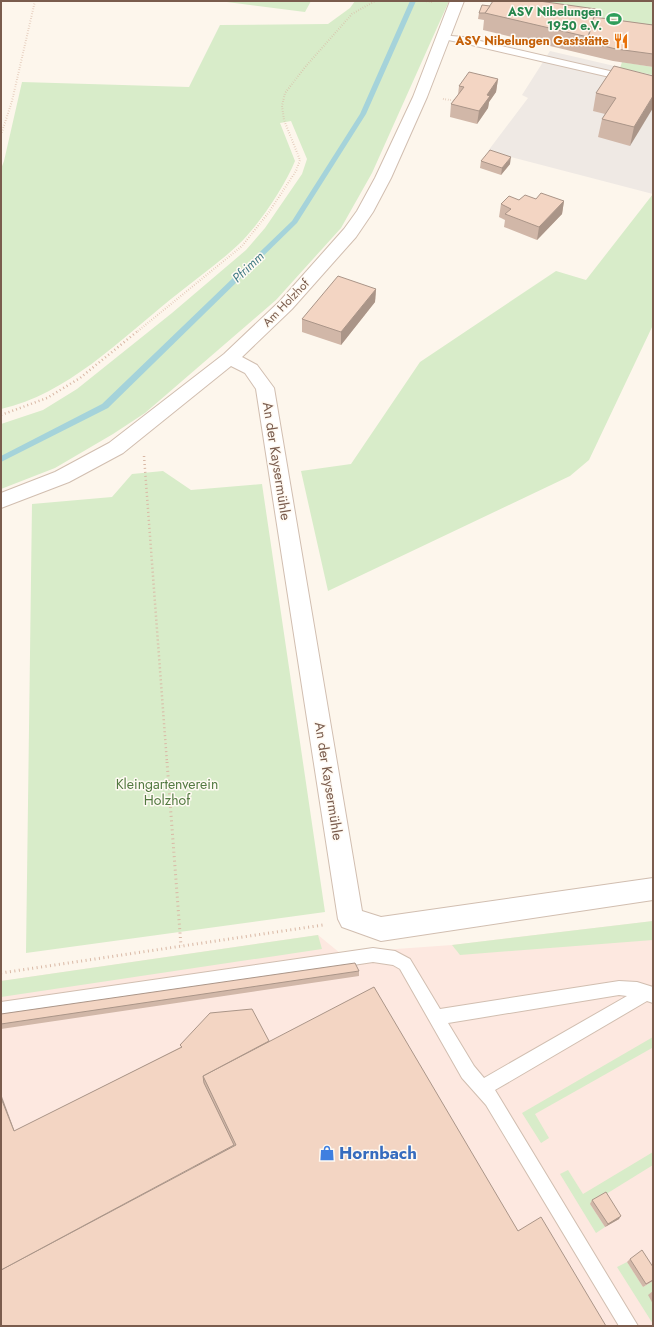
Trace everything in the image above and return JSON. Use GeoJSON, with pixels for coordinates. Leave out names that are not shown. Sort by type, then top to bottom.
{"type":"FeatureCollection","features":[{"type":"Feature","properties":{"kind":"street","name":"Am Holzhof"},"geometry":{"type":"LineString","coordinates":[[1,501],[62,477],[116,448],[230,358],[286,305],[350,233],[365,212],[384,178],[420,97],[457,1]]}},
{"type":"Feature","properties":{"kind":"street","name":"An der Kaysermühle"},"geometry":{"type":"LineString","coordinates":[[230,358],[251,369],[265,388],[351,919]]}},
{"type":"Feature","properties":{"kind":"street"},"geometry":{"type":"LineString","coordinates":[[351,919],[381,929],[653,889]]}},
{"type":"Feature","properties":{"kind":"lane"},"geometry":{"type":"LineString","coordinates":[[443,37],[463,40],[653,84]]}},
{"type":"Feature","properties":{"kind":"lane"},"geometry":{"type":"LineString","coordinates":[[1,1010],[373,955],[395,958],[405,964],[468,1072],[492,1099],[628,1326]]}},
{"type":"Feature","properties":{"kind":"lane"},"geometry":{"type":"LineString","coordinates":[[436,1017],[619,988],[638,989],[651,994]]}},
{"type":"Feature","properties":{"kind":"lane"},"geometry":{"type":"LineString","coordinates":[[482,1088],[651,994]]}},
{"type":"Feature","properties":{"kind":"path"},"geometry":{"type":"LineString","coordinates":[[1,135],[12,101],[35,1]]}},
{"type":"Feature","properties":{"kind":"path"},"geometry":{"type":"LineString","coordinates":[[1,415],[47,398],[80,378],[248,240],[296,171],[300,160],[284,120],[282,106],[285,93],[306,66],[352,14],[375,1]]}},
{"type":"Feature","properties":{"kind":"path"},"geometry":{"type":"LineString","coordinates":[[144,455],[181,946]]}},
{"type":"Feature","properties":{"kind":"path"},"geometry":{"type":"LineString","coordinates":[[1,973],[351,919]]}},
{"type":"Feature","properties":{"kind":"shaded area"},"geometry":{"type":"Polygon","coordinates":[[[550,51],[653,75],[653,194],[488,151],[528,98],[522,95],[550,51]]]}},
{"type":"Feature","properties":{"kind":"shaded area","name":"Hornbach"},"geometry":{"type":"Polygon","coordinates":[[[653,921],[653,1326],[1,1326],[1,981],[318,935],[340,953],[452,945],[653,921]]]}},
{"type":"Feature","properties":{"kind":"green space"},"geometry":{"type":"Polygon","coordinates":[[[219,1],[311,1],[305,12],[219,1]]]}},
{"type":"Feature","properties":{"kind":"green space"},"geometry":{"type":"Polygon","coordinates":[[[355,1],[449,1],[372,173],[341,228],[276,300],[145,413],[113,434],[55,468],[1,489],[1,424],[43,410],[77,389],[172,313],[246,250],[265,228],[302,174],[307,159],[291,121],[280,123],[295,161],[285,182],[271,205],[247,236],[223,258],[112,348],[70,379],[25,402],[1,409],[1,169],[22,82],[189,87],[220,25],[328,24],[350,8],[355,1]]]}},
{"type":"Feature","properties":{"kind":"green space","name":"ASV Nibelungen 1950 e.V."},"geometry":{"type":"Polygon","coordinates":[[[498,1],[653,1],[653,29],[498,1]]]}},
{"type":"Feature","properties":{"kind":"green space"},"geometry":{"type":"Polygon","coordinates":[[[622,62],[653,67],[653,75],[620,68],[622,62]]]}},
{"type":"Feature","properties":{"kind":"green space"},"geometry":{"type":"Polygon","coordinates":[[[653,194],[653,325],[589,460],[570,476],[328,591],[301,471],[351,464],[420,362],[556,271],[586,280],[653,194]]]}},
{"type":"Feature","properties":{"kind":"green space","name":"Kleingartenverein Holzhof"},"geometry":{"type":"Polygon","coordinates":[[[163,471],[191,490],[262,484],[325,912],[26,953],[32,504],[112,497],[132,474],[163,471]]]}},
{"type":"Feature","properties":{"kind":"green space"},"geometry":{"type":"Polygon","coordinates":[[[653,921],[653,940],[460,955],[452,945],[653,921]]]}},
{"type":"Feature","properties":{"kind":"green space"},"geometry":{"type":"Polygon","coordinates":[[[318,935],[322,949],[1,997],[1,981],[318,935]]]}},
{"type":"Feature","properties":{"kind":"green space"},"geometry":{"type":"Polygon","coordinates":[[[653,1037],[653,1049],[652,1048],[535,1114],[549,1138],[541,1143],[522,1113],[653,1037]]]}},
{"type":"Feature","properties":{"kind":"green space"},"geometry":{"type":"Polygon","coordinates":[[[653,1152],[653,1165],[590,1204],[605,1227],[596,1233],[560,1174],[568,1170],[583,1194],[653,1152]]]}},
{"type":"Feature","properties":{"kind":"green space"},"geometry":{"type":"Polygon","coordinates":[[[627,1262],[643,1287],[653,1281],[653,1324],[617,1267],[627,1262]]]}},
{"type":"Feature","properties":{"kind":"building"},"geometry":{"type":"Polygon","coordinates":[[[493,1],[539,1],[596,9],[588,37],[485,13],[493,1]]]}},
{"type":"Feature","properties":{"kind":"building"},"geometry":{"type":"Polygon","coordinates":[[[482,5],[490,6],[485,13],[479,13],[482,5]]]}},
{"type":"Feature","properties":{"kind":"building"},"geometry":{"type":"Polygon","coordinates":[[[594,17],[653,25],[653,54],[616,49],[587,42],[594,17]]]}},
{"type":"Feature","properties":{"kind":"building"},"geometry":{"type":"Polygon","coordinates":[[[614,66],[653,76],[653,96],[634,127],[602,119],[616,98],[596,93],[614,66]]]}},
{"type":"Feature","properties":{"kind":"building"},"geometry":{"type":"Polygon","coordinates":[[[469,72],[498,79],[487,95],[490,96],[479,111],[451,104],[464,87],[459,86],[469,72]]]}},
{"type":"Feature","properties":{"kind":"building"},"geometry":{"type":"Polygon","coordinates":[[[490,150],[511,157],[502,168],[481,161],[490,150]]]}},
{"type":"Feature","properties":{"kind":"building"},"geometry":{"type":"Polygon","coordinates":[[[541,193],[564,201],[539,227],[505,214],[511,209],[501,204],[509,196],[519,200],[525,195],[536,199],[541,193]]]}},
{"type":"Feature","properties":{"kind":"building"},"geometry":{"type":"Polygon","coordinates":[[[338,276],[376,289],[341,332],[302,319],[338,276]]]}},
{"type":"Feature","properties":{"kind":"building"},"geometry":{"type":"Polygon","coordinates":[[[355,963],[359,971],[1,1024],[1,1014],[355,963]]]}},
{"type":"Feature","properties":{"kind":"building"},"geometry":{"type":"Polygon","coordinates":[[[374,987],[518,1231],[541,1217],[606,1326],[1,1326],[1,1270],[236,1145],[203,1076],[374,987]]]}},
{"type":"Feature","properties":{"kind":"building"},"geometry":{"type":"Polygon","coordinates":[[[252,1009],[269,1041],[203,1076],[204,1083],[234,1145],[1,1270],[1,1098],[14,1131],[182,1047],[180,1045],[210,1013],[252,1009]]]}},
{"type":"Feature","properties":{"kind":"building"},"geometry":{"type":"Polygon","coordinates":[[[606,1192],[621,1216],[608,1224],[592,1200],[606,1192]]]}},
{"type":"Feature","properties":{"kind":"building"},"geometry":{"type":"Polygon","coordinates":[[[642,1250],[653,1267],[653,1280],[646,1284],[630,1259],[642,1250]]]}},
{"type":"Feature","properties":{"kind":"waterway","name":"Pfrimm"},"geometry":{"type":"LineString","coordinates":[[1,459],[105,406],[295,222],[363,114],[413,1]]}},
{"type":"Feature","properties":{"kind":"place","name":"ASV Nibelungen 1950 e.V."},"geometry":{"type":"Point","coordinates":[614,19]}},
{"type":"Feature","properties":{"kind":"place","name":"ASV Nibelungen Gaststätte"},"geometry":{"type":"Point","coordinates":[621,41]}},
{"type":"Feature","properties":{"kind":"place","name":"Hornbach"},"geometry":{"type":"Point","coordinates":[327,1153]}}]}
